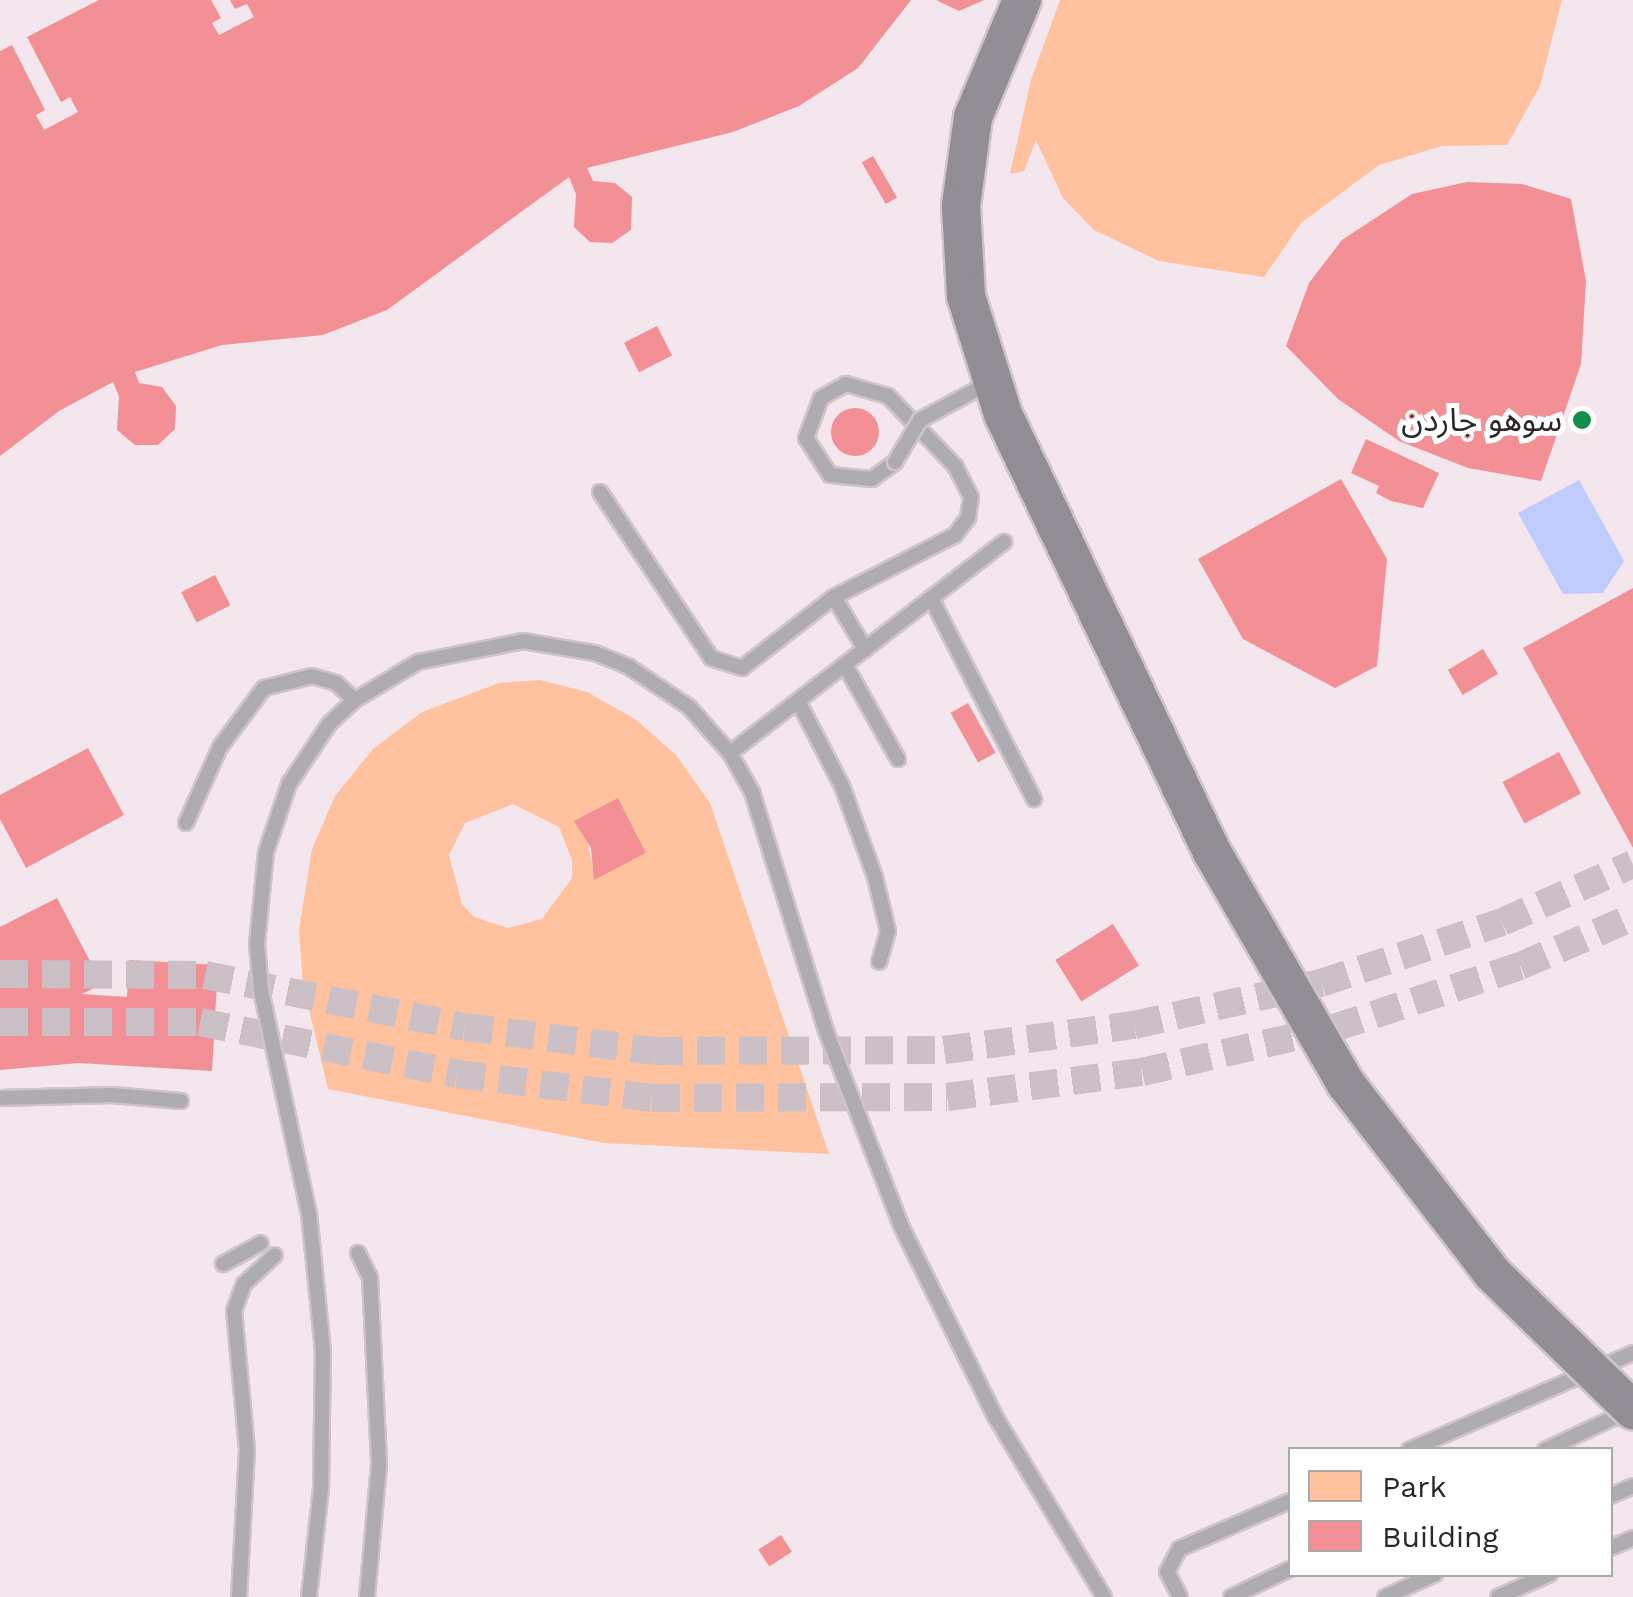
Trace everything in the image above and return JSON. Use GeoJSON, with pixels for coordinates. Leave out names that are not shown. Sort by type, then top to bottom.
{"type":"FeatureCollection","features":[{"type":"Feature","properties":{"kind":"main road"},"geometry":{"type":"LineString","coordinates":[[1022,0],[973,117],[960,206],[966,296],[990,382],[1212,852],[1346,1084],[1492,1273],[1633,1409]]}},
{"type":"Feature","properties":{"kind":"lane"},"geometry":{"type":"LineString","coordinates":[[600,492],[711,658],[726,667],[750,665],[834,598],[954,534],[968,518],[970,497],[940,446],[888,396],[846,384],[820,398],[806,438],[830,474],[872,479],[895,462],[920,420],[990,382]]}},
{"type":"Feature","properties":{"kind":"lane"},"geometry":{"type":"LineString","coordinates":[[730,753],[1004,542]]}},
{"type":"Feature","properties":{"kind":"lane"},"geometry":{"type":"LineString","coordinates":[[834,598],[865,649]]}},
{"type":"Feature","properties":{"kind":"lane"},"geometry":{"type":"LineString","coordinates":[[931,598],[1034,800]]}},
{"type":"Feature","properties":{"kind":"lane"},"geometry":{"type":"LineString","coordinates":[[309,1597],[321,1489],[323,1351],[309,1214],[261,990],[259,898],[270,835],[288,784],[329,724],[355,700],[385,679],[452,651],[524,642],[595,653],[660,684],[730,753],[762,819],[826,1031],[902,1228],[996,1418],[1104,1597]]}},
{"type":"Feature","properties":{"kind":"lane"},"geometry":{"type":"LineString","coordinates":[[844,665],[898,759]]}},
{"type":"Feature","properties":{"kind":"lane"},"geometry":{"type":"LineString","coordinates":[[186,824],[220,747],[264,688],[312,676],[355,700]]}},
{"type":"Feature","properties":{"kind":"lane"},"geometry":{"type":"LineString","coordinates":[[798,701],[842,786],[876,877],[888,931],[879,962]]}},
{"type":"Feature","properties":{"kind":"lane"},"geometry":{"type":"LineString","coordinates":[[0,1098],[112,1095],[181,1102]]}},
{"type":"Feature","properties":{"kind":"lane"},"geometry":{"type":"LineString","coordinates":[[223,1264],[261,1243]]}},
{"type":"Feature","properties":{"kind":"lane"},"geometry":{"type":"LineString","coordinates":[[358,1252],[370,1278],[379,1466],[367,1597]]}},
{"type":"Feature","properties":{"kind":"lane"},"geometry":{"type":"LineString","coordinates":[[238,1597],[247,1450],[234,1311],[244,1284],[275,1255]]}},
{"type":"Feature","properties":{"kind":"lane"},"geometry":{"type":"LineString","coordinates":[[1416,1447],[1633,1352]]}},
{"type":"Feature","properties":{"kind":"lane"},"geometry":{"type":"LineString","coordinates":[[1551,1447],[1633,1409]]}},
{"type":"Feature","properties":{"kind":"lane"},"geometry":{"type":"LineString","coordinates":[[1180,1597],[1167,1572],[1179,1549],[1288,1502]]}},
{"type":"Feature","properties":{"kind":"lane"},"geometry":{"type":"LineString","coordinates":[[1232,1597],[1288,1570]]}},
{"type":"Feature","properties":{"kind":"lane"},"geometry":{"type":"LineString","coordinates":[[1384,1597],[1428,1577]]}},
{"type":"Feature","properties":{"kind":"lane"},"geometry":{"type":"LineString","coordinates":[[1498,1597],[1543,1577]]}},
{"type":"Feature","properties":{"kind":"green space"},"geometry":{"type":"Polygon","coordinates":[[[1060,0],[1562,0],[1540,86],[1507,145],[1442,146],[1379,165],[1301,223],[1264,277],[1159,261],[1094,230],[1063,198],[1036,140],[1024,171],[1010,174],[1031,80],[1060,0]]]}},
{"type":"Feature","properties":{"kind":"green space"},"geometry":{"type":"Polygon","coordinates":[[[540,680],[587,692],[635,719],[676,755],[710,803],[829,1154],[604,1143],[328,1089],[303,984],[299,930],[312,849],[335,796],[373,749],[422,712],[499,683],[540,680]],[[618,798],[587,838],[595,879],[646,853],[618,798]],[[513,804],[465,823],[449,855],[462,904],[474,917],[508,928],[542,919],[572,878],[572,860],[559,827],[513,804]]]}},
{"type":"Feature","properties":{"kind":"water"},"geometry":{"type":"Polygon","coordinates":[[[1579,480],[1624,561],[1603,593],[1563,594],[1518,513],[1579,480]]]}},
{"type":"Feature","properties":{"kind":"building"},"geometry":{"type":"Polygon","coordinates":[[[99,0],[211,0],[221,18],[212,23],[219,35],[254,17],[247,4],[235,9],[230,0],[911,0],[858,68],[799,106],[733,132],[587,168],[593,181],[615,183],[632,197],[631,230],[612,243],[590,242],[574,227],[576,194],[569,177],[387,310],[323,335],[222,345],[135,372],[139,383],[162,387],[176,406],[175,429],[158,445],[135,445],[117,430],[119,396],[113,382],[59,411],[0,456],[0,51],[12,45],[45,110],[36,115],[44,130],[78,112],[70,97],[61,102],[27,37],[99,0]]]}},
{"type":"Feature","properties":{"kind":"building"},"geometry":{"type":"Polygon","coordinates":[[[936,0],[984,0],[959,11],[936,0]]]}},
{"type":"Feature","properties":{"kind":"building"},"geometry":{"type":"Polygon","coordinates":[[[873,156],[897,198],[886,204],[862,162],[873,156]]]}},
{"type":"Feature","properties":{"kind":"building"},"geometry":{"type":"Polygon","coordinates":[[[1467,182],[1522,184],[1571,199],[1586,281],[1581,364],[1541,481],[1468,468],[1399,441],[1338,399],[1286,346],[1309,283],[1342,240],[1412,194],[1467,182]]]}},
{"type":"Feature","properties":{"kind":"building"},"geometry":{"type":"Polygon","coordinates":[[[657,326],[672,355],[639,372],[624,343],[657,326]]]}},
{"type":"Feature","properties":{"kind":"building"},"geometry":{"type":"Polygon","coordinates":[[[855,408],[872,415],[879,432],[872,449],[855,456],[838,449],[831,432],[838,415],[855,408]]]}},
{"type":"Feature","properties":{"kind":"building"},"geometry":{"type":"Polygon","coordinates":[[[1366,439],[1439,473],[1423,508],[1391,501],[1376,493],[1379,486],[1351,473],[1366,439]]]}},
{"type":"Feature","properties":{"kind":"building"},"geometry":{"type":"Polygon","coordinates":[[[1341,479],[1387,559],[1377,666],[1335,688],[1243,639],[1198,559],[1341,479]]]}},
{"type":"Feature","properties":{"kind":"building"},"geometry":{"type":"Polygon","coordinates":[[[215,575],[230,605],[197,623],[181,592],[215,575]]]}},
{"type":"Feature","properties":{"kind":"building"},"geometry":{"type":"Polygon","coordinates":[[[1633,588],[1633,848],[1523,648],[1633,588]]]}},
{"type":"Feature","properties":{"kind":"building"},"geometry":{"type":"Polygon","coordinates":[[[1483,649],[1498,674],[1463,695],[1448,670],[1483,649]]]}},
{"type":"Feature","properties":{"kind":"building"},"geometry":{"type":"Polygon","coordinates":[[[968,703],[996,753],[978,763],[951,713],[968,703]]]}},
{"type":"Feature","properties":{"kind":"building"},"geometry":{"type":"Polygon","coordinates":[[[88,748],[124,815],[26,868],[0,819],[0,795],[88,748]]]}},
{"type":"Feature","properties":{"kind":"building"},"geometry":{"type":"Polygon","coordinates":[[[1559,752],[1581,793],[1525,824],[1502,782],[1559,752]]]}},
{"type":"Feature","properties":{"kind":"building"},"geometry":{"type":"Polygon","coordinates":[[[618,798],[646,853],[594,880],[591,848],[574,821],[618,798]]]}},
{"type":"Feature","properties":{"kind":"building"},"geometry":{"type":"Polygon","coordinates":[[[57,898],[102,984],[82,994],[127,997],[129,960],[218,965],[212,1071],[79,1063],[0,1070],[0,927],[57,898]]]}},
{"type":"Feature","properties":{"kind":"building"},"geometry":{"type":"Polygon","coordinates":[[[1113,924],[1139,966],[1081,1002],[1055,960],[1113,924]]]}},
{"type":"Feature","properties":{"kind":"building"},"geometry":{"type":"Polygon","coordinates":[[[781,1535],[792,1552],[769,1566],[758,1550],[781,1535]]]}},
{"type":"Feature","properties":{"kind":"tunnel"},"geometry":{"type":"LineString","coordinates":[[0,974],[205,975],[465,1027],[655,1051],[944,1050],[1134,1025],[1321,983],[1502,922],[1633,864]]}},
{"type":"Feature","properties":{"kind":"tunnel"},"geometry":{"type":"LineString","coordinates":[[0,1022],[200,1022],[457,1074],[652,1098],[947,1097],[1142,1072],[1334,1028],[1520,966],[1633,917]]}},
{"type":"Feature","properties":{"kind":"place","name":"سوهو جاردن"},"geometry":{"type":"Point","coordinates":[1582,420]}}]}
